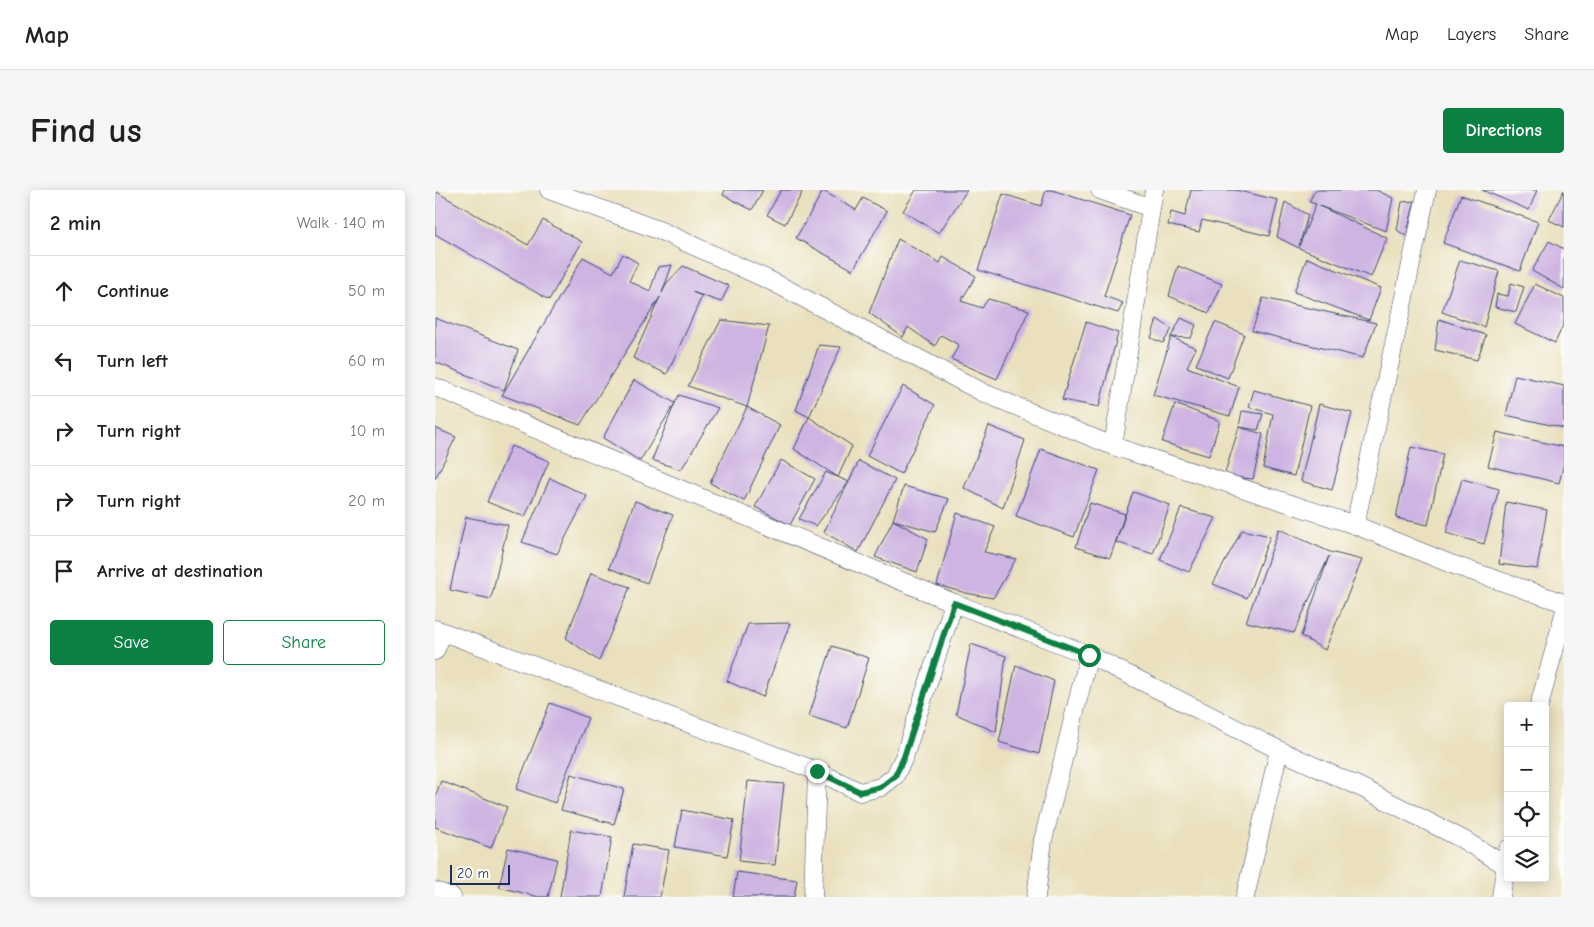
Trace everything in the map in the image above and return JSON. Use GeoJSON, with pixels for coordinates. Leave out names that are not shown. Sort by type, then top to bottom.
{"type":"FeatureCollection","features":[{"type":"Feature","properties":{"kind":"street"},"geometry":{"type":"LineString","coordinates":[[549,190],[661,231],[747,270],[984,393],[1113,446],[1355,525],[1451,564],[1564,603]]}},
{"type":"Feature","properties":{"kind":"street"},"geometry":{"type":"LineString","coordinates":[[1099,190],[1151,208]]}},
{"type":"Feature","properties":{"kind":"street"},"geometry":{"type":"LineString","coordinates":[[1113,446],[1154,190]]}},
{"type":"Feature","properties":{"kind":"street"},"geometry":{"type":"LineString","coordinates":[[1355,525],[1427,190]]}},
{"type":"Feature","properties":{"kind":"street"},"geometry":{"type":"LineString","coordinates":[[435,387],[954,603],[1089,655],[1462,839],[1504,856]]}},
{"type":"Feature","properties":{"kind":"street"},"geometry":{"type":"LineString","coordinates":[[435,651],[439,631],[817,771],[860,792],[881,787],[895,776],[904,757],[954,603]]}},
{"type":"Feature","properties":{"kind":"street"},"geometry":{"type":"LineString","coordinates":[[1540,702],[1564,614]]}},
{"type":"Feature","properties":{"kind":"street"},"geometry":{"type":"LineString","coordinates":[[1036,897],[1043,840],[1089,655]]}},
{"type":"Feature","properties":{"kind":"street"},"geometry":{"type":"LineString","coordinates":[[1245,897],[1279,750]]}},
{"type":"Feature","properties":{"kind":"street"},"geometry":{"type":"LineString","coordinates":[[813,897],[817,771]]}},
{"type":"Feature","properties":{"kind":"street"},"geometry":{"type":"LineString","coordinates":[[1501,897],[1504,873]]}},
{"type":"Feature","properties":{"kind":"street"},"geometry":{"type":"LineString","coordinates":[[435,891],[452,897]]}},
{"type":"Feature","properties":{"kind":"building"},"geometry":{"type":"Polygon","coordinates":[[[725,190],[763,190],[752,210],[723,195],[725,190]]]}},
{"type":"Feature","properties":{"kind":"building"},"geometry":{"type":"Polygon","coordinates":[[[781,190],[797,190],[802,193],[785,224],[767,215],[781,190]]]}},
{"type":"Feature","properties":{"kind":"building"},"geometry":{"type":"Polygon","coordinates":[[[916,190],[967,190],[939,233],[903,211],[916,190]]]}},
{"type":"Feature","properties":{"kind":"building"},"geometry":{"type":"Polygon","coordinates":[[[1046,190],[1052,190],[1130,215],[1104,296],[1123,303],[1118,313],[978,270],[1003,194],[1041,206],[1046,190]]]}},
{"type":"Feature","properties":{"kind":"building"},"geometry":{"type":"Polygon","coordinates":[[[1191,190],[1235,190],[1278,200],[1269,236],[1202,220],[1199,232],[1168,225],[1171,212],[1185,216],[1191,190]]]}},
{"type":"Feature","properties":{"kind":"building"},"geometry":{"type":"Polygon","coordinates":[[[1315,190],[1376,190],[1393,198],[1386,231],[1319,206],[1387,238],[1371,277],[1299,248],[1277,237],[1285,202],[1308,215],[1299,246],[1316,204],[1309,202],[1315,190]]]}},
{"type":"Feature","properties":{"kind":"building"},"geometry":{"type":"Polygon","coordinates":[[[1482,190],[1537,190],[1529,210],[1482,190]]]}},
{"type":"Feature","properties":{"kind":"building"},"geometry":{"type":"Polygon","coordinates":[[[1564,190],[1564,227],[1549,220],[1564,190]]]}},
{"type":"Feature","properties":{"kind":"building"},"geometry":{"type":"Polygon","coordinates":[[[435,191],[528,245],[543,220],[582,242],[549,300],[435,234],[435,191]]]}},
{"type":"Feature","properties":{"kind":"building"},"geometry":{"type":"Polygon","coordinates":[[[823,191],[856,210],[863,198],[887,211],[853,270],[796,238],[823,191]]]}},
{"type":"Feature","properties":{"kind":"building"},"geometry":{"type":"Polygon","coordinates":[[[1461,195],[1538,222],[1520,271],[1443,243],[1461,195]]]}},
{"type":"Feature","properties":{"kind":"building"},"geometry":{"type":"Polygon","coordinates":[[[1415,201],[1406,236],[1397,230],[1402,202],[1415,201]]]}},
{"type":"Feature","properties":{"kind":"building"},"geometry":{"type":"Polygon","coordinates":[[[898,239],[940,263],[943,257],[976,276],[961,301],[982,308],[988,299],[1029,310],[997,379],[951,359],[959,345],[941,335],[935,346],[908,327],[903,337],[869,313],[898,239]]]}},
{"type":"Feature","properties":{"kind":"building"},"geometry":{"type":"Polygon","coordinates":[[[1549,241],[1564,249],[1564,289],[1532,271],[1549,241]]]}},
{"type":"Feature","properties":{"kind":"building"},"geometry":{"type":"Polygon","coordinates":[[[623,254],[638,263],[629,281],[650,291],[658,267],[672,265],[662,293],[667,283],[683,266],[729,286],[721,302],[692,292],[702,296],[667,374],[633,358],[660,297],[580,425],[502,395],[583,257],[613,273],[623,254]]]}},
{"type":"Feature","properties":{"kind":"building"},"geometry":{"type":"Polygon","coordinates":[[[1307,258],[1381,288],[1369,320],[1294,292],[1307,258]]]}},
{"type":"Feature","properties":{"kind":"building"},"geometry":{"type":"Polygon","coordinates":[[[1460,260],[1499,271],[1484,327],[1442,312],[1460,260]]]}},
{"type":"Feature","properties":{"kind":"building"},"geometry":{"type":"Polygon","coordinates":[[[1178,266],[1222,284],[1209,313],[1169,296],[1178,266]]]}},
{"type":"Feature","properties":{"kind":"building"},"geometry":{"type":"Polygon","coordinates":[[[1511,283],[1524,287],[1516,312],[1495,307],[1497,294],[1508,296],[1511,283]]]}},
{"type":"Feature","properties":{"kind":"building"},"geometry":{"type":"Polygon","coordinates":[[[1535,284],[1564,298],[1564,323],[1555,343],[1515,324],[1535,284]]]}},
{"type":"Feature","properties":{"kind":"building"},"geometry":{"type":"Polygon","coordinates":[[[1263,298],[1376,323],[1363,358],[1252,331],[1263,298]]]}},
{"type":"Feature","properties":{"kind":"building"},"geometry":{"type":"Polygon","coordinates":[[[435,318],[518,350],[504,390],[435,362],[435,318]]]}},
{"type":"Feature","properties":{"kind":"building"},"geometry":{"type":"Polygon","coordinates":[[[1181,318],[1196,325],[1191,338],[1171,337],[1181,318]]]}},
{"type":"Feature","properties":{"kind":"building"},"geometry":{"type":"Polygon","coordinates":[[[1157,319],[1172,329],[1163,343],[1151,338],[1157,319]]]}},
{"type":"Feature","properties":{"kind":"building"},"geometry":{"type":"Polygon","coordinates":[[[1439,319],[1486,335],[1477,360],[1435,350],[1439,319]]]}},
{"type":"Feature","properties":{"kind":"building"},"geometry":{"type":"Polygon","coordinates":[[[721,320],[769,326],[747,407],[688,386],[721,320]]]}},
{"type":"Feature","properties":{"kind":"building"},"geometry":{"type":"Polygon","coordinates":[[[1086,322],[1118,333],[1099,407],[1062,400],[1086,322]]]}},
{"type":"Feature","properties":{"kind":"building"},"geometry":{"type":"Polygon","coordinates":[[[1215,322],[1244,334],[1228,378],[1196,365],[1215,322]]]}},
{"type":"Feature","properties":{"kind":"building"},"geometry":{"type":"Polygon","coordinates":[[[1171,337],[1196,348],[1187,367],[1239,387],[1230,416],[1153,395],[1171,337]]]}},
{"type":"Feature","properties":{"kind":"building"},"geometry":{"type":"Polygon","coordinates":[[[819,345],[841,347],[809,417],[796,410],[819,345]]]}},
{"type":"Feature","properties":{"kind":"building"},"geometry":{"type":"Polygon","coordinates":[[[1515,375],[1564,386],[1564,428],[1506,415],[1515,375]]]}},
{"type":"Feature","properties":{"kind":"building"},"geometry":{"type":"Polygon","coordinates":[[[634,380],[675,403],[640,461],[603,438],[634,380]]]}},
{"type":"Feature","properties":{"kind":"building"},"geometry":{"type":"Polygon","coordinates":[[[903,386],[935,405],[901,474],[867,456],[903,386]]]}},
{"type":"Feature","properties":{"kind":"building"},"geometry":{"type":"Polygon","coordinates":[[[1254,390],[1310,406],[1294,476],[1263,468],[1273,414],[1249,407],[1254,390]]]}},
{"type":"Feature","properties":{"kind":"building"},"geometry":{"type":"Polygon","coordinates":[[[679,395],[718,408],[681,470],[652,460],[679,395]]]}},
{"type":"Feature","properties":{"kind":"building"},"geometry":{"type":"Polygon","coordinates":[[[1175,404],[1220,421],[1209,456],[1162,442],[1175,404]]]}},
{"type":"Feature","properties":{"kind":"building"},"geometry":{"type":"Polygon","coordinates":[[[1319,404],[1352,413],[1332,490],[1301,481],[1319,404]]]}},
{"type":"Feature","properties":{"kind":"building"},"geometry":{"type":"Polygon","coordinates":[[[747,407],[780,425],[744,501],[710,483],[747,407]]]}},
{"type":"Feature","properties":{"kind":"building"},"geometry":{"type":"Polygon","coordinates":[[[1242,411],[1263,414],[1258,430],[1239,427],[1242,411]]]}},
{"type":"Feature","properties":{"kind":"building"},"geometry":{"type":"Polygon","coordinates":[[[809,417],[852,446],[838,477],[794,449],[809,417]]]}},
{"type":"Feature","properties":{"kind":"building"},"geometry":{"type":"Polygon","coordinates":[[[989,426],[1025,440],[1003,508],[964,488],[989,426]]]}},
{"type":"Feature","properties":{"kind":"building"},"geometry":{"type":"Polygon","coordinates":[[[1239,427],[1263,434],[1253,479],[1224,476],[1239,427]]]}},
{"type":"Feature","properties":{"kind":"building"},"geometry":{"type":"Polygon","coordinates":[[[435,428],[456,437],[435,479],[435,428]]]}},
{"type":"Feature","properties":{"kind":"building"},"geometry":{"type":"Polygon","coordinates":[[[1497,432],[1564,447],[1564,464],[1559,483],[1488,466],[1497,432]]]}},
{"type":"Feature","properties":{"kind":"building"},"geometry":{"type":"Polygon","coordinates":[[[511,446],[549,461],[525,517],[487,502],[511,446]]]}},
{"type":"Feature","properties":{"kind":"building"},"geometry":{"type":"Polygon","coordinates":[[[1411,447],[1443,454],[1428,525],[1396,518],[1411,447]]]}},
{"type":"Feature","properties":{"kind":"building"},"geometry":{"type":"Polygon","coordinates":[[[1041,449],[1099,470],[1074,537],[1016,516],[1041,449]]]}},
{"type":"Feature","properties":{"kind":"building"},"geometry":{"type":"Polygon","coordinates":[[[781,460],[815,479],[790,525],[755,507],[781,460]]]}},
{"type":"Feature","properties":{"kind":"building"},"geometry":{"type":"Polygon","coordinates":[[[859,461],[895,480],[858,552],[824,532],[859,461]]]}},
{"type":"Feature","properties":{"kind":"building"},"geometry":{"type":"Polygon","coordinates":[[[826,472],[849,482],[816,526],[799,519],[826,472]]]}},
{"type":"Feature","properties":{"kind":"building"},"geometry":{"type":"Polygon","coordinates":[[[550,478],[587,496],[557,554],[522,542],[550,478]]]}},
{"type":"Feature","properties":{"kind":"building"},"geometry":{"type":"Polygon","coordinates":[[[1462,479],[1499,489],[1484,544],[1446,533],[1462,479]]]}},
{"type":"Feature","properties":{"kind":"building"},"geometry":{"type":"Polygon","coordinates":[[[904,486],[949,499],[935,532],[893,520],[904,486]]]}},
{"type":"Feature","properties":{"kind":"building"},"geometry":{"type":"Polygon","coordinates":[[[1133,492],[1170,505],[1153,554],[1116,542],[1133,492]]]}},
{"type":"Feature","properties":{"kind":"building"},"geometry":{"type":"Polygon","coordinates":[[[635,501],[673,515],[647,583],[609,568],[635,501]]]}},
{"type":"Feature","properties":{"kind":"building"},"geometry":{"type":"Polygon","coordinates":[[[1506,502],[1547,510],[1537,569],[1499,564],[1506,502]]]}},
{"type":"Feature","properties":{"kind":"building"},"geometry":{"type":"Polygon","coordinates":[[[1090,503],[1125,514],[1110,558],[1076,547],[1090,503]]]}},
{"type":"Feature","properties":{"kind":"building"},"geometry":{"type":"Polygon","coordinates":[[[1181,508],[1216,518],[1189,572],[1160,560],[1181,508]]]}},
{"type":"Feature","properties":{"kind":"building"},"geometry":{"type":"Polygon","coordinates":[[[957,513],[995,527],[984,552],[1016,559],[993,598],[937,585],[957,513]]]}},
{"type":"Feature","properties":{"kind":"building"},"geometry":{"type":"Polygon","coordinates":[[[466,517],[508,525],[491,599],[450,590],[466,517]]]}},
{"type":"Feature","properties":{"kind":"building"},"geometry":{"type":"Polygon","coordinates":[[[893,520],[928,539],[917,572],[875,557],[893,520]]]}},
{"type":"Feature","properties":{"kind":"building"},"geometry":{"type":"Polygon","coordinates":[[[1279,529],[1330,552],[1362,560],[1325,650],[1301,636],[1329,556],[1294,633],[1246,622],[1279,529]]]}},
{"type":"Feature","properties":{"kind":"building"},"geometry":{"type":"Polygon","coordinates":[[[1242,530],[1270,536],[1247,598],[1213,584],[1242,530]]]}},
{"type":"Feature","properties":{"kind":"building"},"geometry":{"type":"Polygon","coordinates":[[[591,573],[630,587],[599,661],[566,638],[591,573]]]}},
{"type":"Feature","properties":{"kind":"building"},"geometry":{"type":"Polygon","coordinates":[[[790,623],[763,697],[727,681],[748,624],[790,623]]]}},
{"type":"Feature","properties":{"kind":"building"},"geometry":{"type":"Polygon","coordinates":[[[971,644],[1006,656],[996,732],[956,714],[971,644]]]}},
{"type":"Feature","properties":{"kind":"building"},"geometry":{"type":"Polygon","coordinates":[[[832,646],[869,658],[847,728],[809,716],[832,646]]]}},
{"type":"Feature","properties":{"kind":"building"},"geometry":{"type":"Polygon","coordinates":[[[1016,665],[1054,681],[1039,754],[999,742],[1016,665]]]}},
{"type":"Feature","properties":{"kind":"building"},"geometry":{"type":"Polygon","coordinates":[[[550,703],[588,718],[555,803],[516,789],[550,703]]]}},
{"type":"Feature","properties":{"kind":"building"},"geometry":{"type":"Polygon","coordinates":[[[571,774],[624,789],[614,824],[561,810],[571,774]]]}},
{"type":"Feature","properties":{"kind":"building"},"geometry":{"type":"Polygon","coordinates":[[[441,781],[507,807],[491,848],[435,827],[435,797],[441,781]]]}},
{"type":"Feature","properties":{"kind":"building"},"geometry":{"type":"Polygon","coordinates":[[[748,781],[784,784],[775,865],[739,861],[748,781]]]}},
{"type":"Feature","properties":{"kind":"building"},"geometry":{"type":"Polygon","coordinates":[[[682,810],[734,820],[727,856],[675,847],[682,810]]]}},
{"type":"Feature","properties":{"kind":"building"},"geometry":{"type":"Polygon","coordinates":[[[571,830],[612,837],[602,897],[560,897],[571,830]]]}},
{"type":"Feature","properties":{"kind":"building"},"geometry":{"type":"Polygon","coordinates":[[[633,844],[669,850],[660,897],[624,897],[633,844]]]}},
{"type":"Feature","properties":{"kind":"building"},"geometry":{"type":"Polygon","coordinates":[[[508,848],[557,859],[548,897],[539,897],[499,887],[508,848]]]}},
{"type":"Feature","properties":{"kind":"building"},"geometry":{"type":"Polygon","coordinates":[[[737,872],[797,880],[794,897],[733,897],[737,872]]]}},
{"type":"Feature","properties":{"kind":"route"},"geometry":{"type":"LineString","coordinates":[[817,771],[860,792],[881,787],[895,776],[904,757],[954,603],[1089,655]]}}]}
